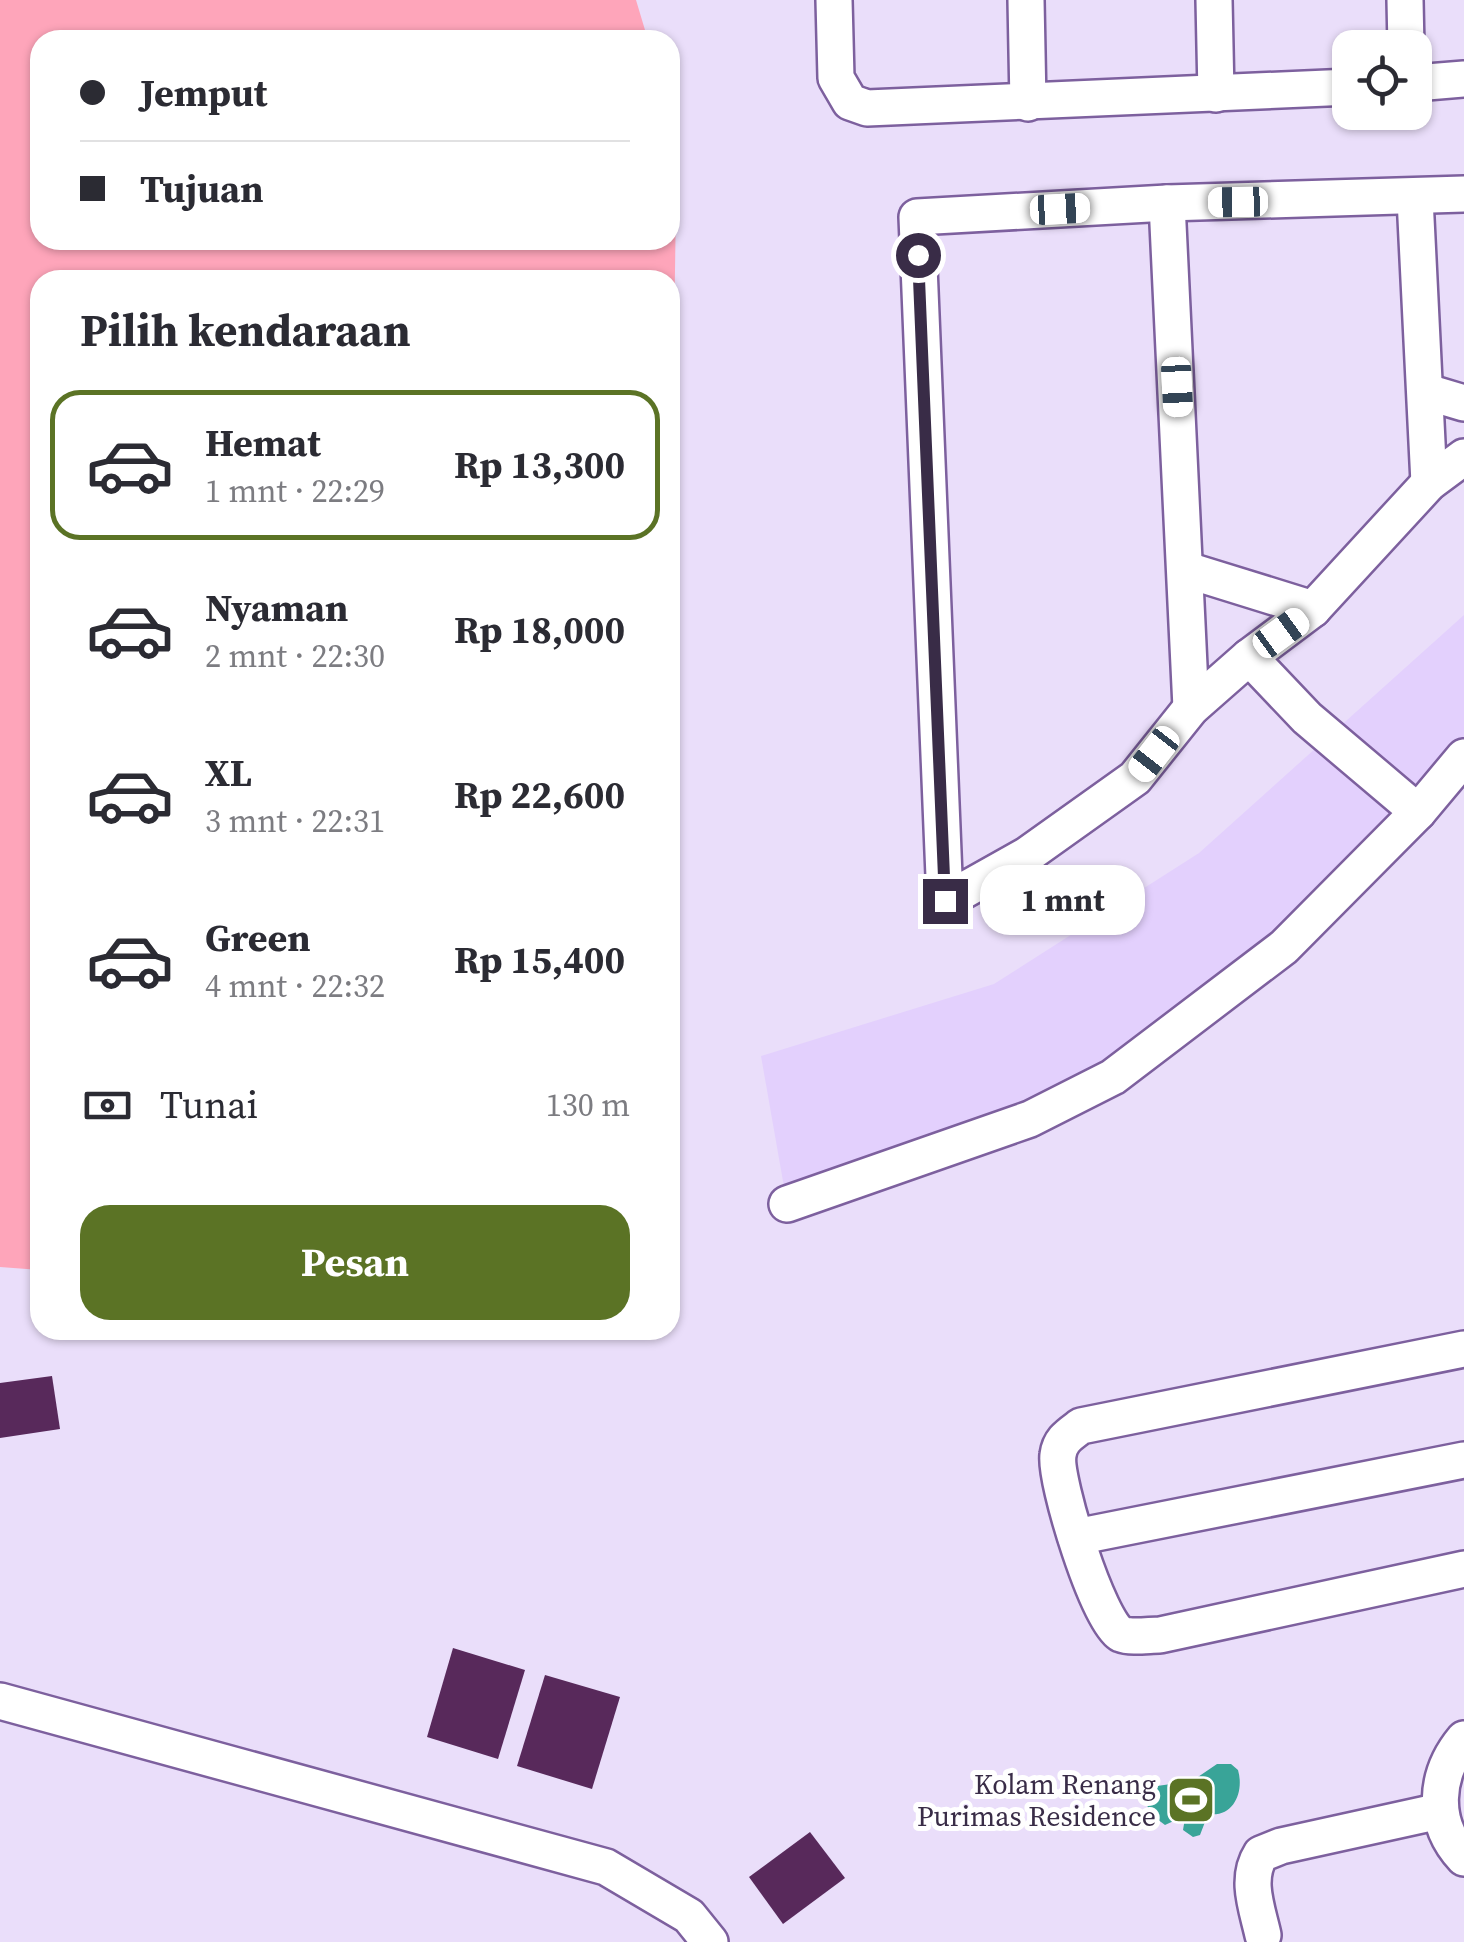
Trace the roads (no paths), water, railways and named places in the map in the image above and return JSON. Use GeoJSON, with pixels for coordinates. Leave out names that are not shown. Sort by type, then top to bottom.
{"type":"FeatureCollection","features":[{"type":"Feature","properties":{"kind":"street"},"geometry":{"type":"LineString","coordinates":[[834,0],[836,78],[850,102],[867,108],[1332,88]]}},
{"type":"Feature","properties":{"kind":"street"},"geometry":{"type":"LineString","coordinates":[[1026,0],[1028,104]]}},
{"type":"Feature","properties":{"kind":"street"},"geometry":{"type":"LineString","coordinates":[[1214,0],[1216,94]]}},
{"type":"Feature","properties":{"kind":"street"},"geometry":{"type":"LineString","coordinates":[[1405,0],[1406,30]]}},
{"type":"Feature","properties":{"kind":"street"},"geometry":{"type":"LineString","coordinates":[[1432,82],[1464,79]]}},
{"type":"Feature","properties":{"kind":"street"},"geometry":{"type":"LineString","coordinates":[[1464,194],[1167,203],[916,217],[945,901],[1027,855],[1135,778],[1191,708],[1249,657],[1313,609],[1429,483],[1464,458]]}},
{"type":"Feature","properties":{"kind":"street"},"geometry":{"type":"LineString","coordinates":[[1415,198],[1428,392],[1429,483]]}},
{"type":"Feature","properties":{"kind":"street"},"geometry":{"type":"LineString","coordinates":[[1167,203],[1191,708]]}},
{"type":"Feature","properties":{"kind":"street"},"geometry":{"type":"LineString","coordinates":[[1428,392],[1464,403]]}},
{"type":"Feature","properties":{"kind":"street"},"geometry":{"type":"LineString","coordinates":[[1187,570],[1313,609]]}},
{"type":"Feature","properties":{"kind":"street"},"geometry":{"type":"LineString","coordinates":[[1249,657],[1307,718],[1418,812]]}},
{"type":"Feature","properties":{"kind":"street"},"geometry":{"type":"LineString","coordinates":[[787,1204],[1030,1119],[1112,1077],[1284,947],[1418,812],[1464,757]]}},
{"type":"Feature","properties":{"kind":"street"},"geometry":{"type":"LineString","coordinates":[[1462,1578],[1160,1634],[1122,1634],[1107,1622],[1100,1608],[1076,1537],[1057,1459],[1062,1440],[1080,1426],[1464,1349]]}},
{"type":"Feature","properties":{"kind":"street"},"geometry":{"type":"LineString","coordinates":[[1076,1537],[1464,1460]]}},
{"type":"Feature","properties":{"kind":"street"},"geometry":{"type":"LineString","coordinates":[[0,1701],[606,1867],[689,1916],[710,1942]]}},
{"type":"Feature","properties":{"kind":"street"},"geometry":{"type":"LineString","coordinates":[[1464,1740],[1451,1755],[1441,1782],[1440,1811],[1452,1845],[1464,1858]]}},
{"type":"Feature","properties":{"kind":"street"},"geometry":{"type":"LineString","coordinates":[[1263,1935],[1252,1890],[1252,1872],[1261,1854],[1280,1846],[1440,1811]]}},
{"type":"Feature","properties":{"kind":"place","name":"Kolam Renang Purimas Residence"},"geometry":{"type":"Point","coordinates":[1191,1800]}}]}
